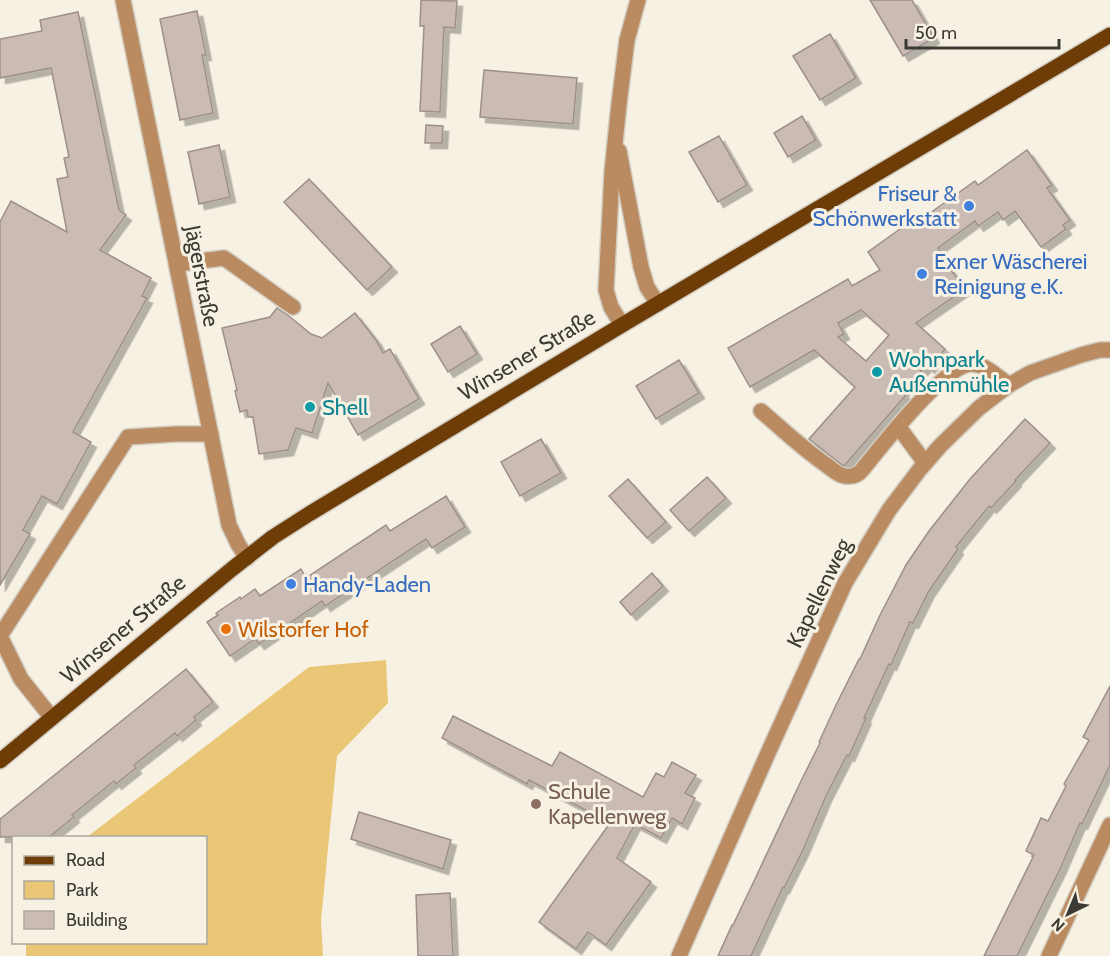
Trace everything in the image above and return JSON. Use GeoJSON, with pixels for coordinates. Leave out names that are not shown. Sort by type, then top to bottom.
{"type":"FeatureCollection","features":[{"type":"Feature","properties":{"kind":"main road","name":"Winsener Straße"},"geometry":{"type":"LineString","coordinates":[[0,761],[273,537],[335,497],[1110,35]]}},
{"type":"Feature","properties":{"kind":"street","name":"Jägerstraße"},"geometry":{"type":"LineString","coordinates":[[123,0],[229,525],[247,558]]}},
{"type":"Feature","properties":{"kind":"street"},"geometry":{"type":"LineString","coordinates":[[622,325],[611,307],[606,290],[612,172],[627,40],[638,0]]}},
{"type":"Feature","properties":{"kind":"street"},"geometry":{"type":"LineString","coordinates":[[616,136],[641,267],[647,287],[657,304]]}},
{"type":"Feature","properties":{"kind":"street"},"geometry":{"type":"LineString","coordinates":[[177,264],[224,258],[293,307]]}},
{"type":"Feature","properties":{"kind":"street","name":"Kapellenweg"},"geometry":{"type":"LineString","coordinates":[[679,956],[845,583],[889,510],[940,446],[979,408],[1009,385],[1030,373],[1080,355],[1110,350]]}},
{"type":"Feature","properties":{"kind":"street"},"geometry":{"type":"LineString","coordinates":[[761,411],[808,452],[844,476],[851,476],[858,474],[898,426],[950,373],[965,365],[982,366],[1009,385]]}},
{"type":"Feature","properties":{"kind":"street"},"geometry":{"type":"LineString","coordinates":[[898,426],[925,463]]}},
{"type":"Feature","properties":{"kind":"street"},"geometry":{"type":"LineString","coordinates":[[52,718],[21,680],[0,636],[128,437],[211,434]]}},
{"type":"Feature","properties":{"kind":"street"},"geometry":{"type":"LineString","coordinates":[[1049,956],[1110,825]]}},
{"type":"Feature","properties":{"kind":"green space"},"geometry":{"type":"Polygon","coordinates":[[[386,660],[388,703],[337,756],[321,921],[323,956],[26,956],[26,944],[207,944],[207,836],[88,836],[309,667],[386,660]]]}},
{"type":"Feature","properties":{"kind":"building"},"geometry":{"type":"Polygon","coordinates":[[[421,0],[457,1],[455,28],[444,27],[440,112],[420,111],[424,26],[420,26],[421,0]]]}},
{"type":"Feature","properties":{"kind":"building"},"geometry":{"type":"Polygon","coordinates":[[[870,0],[912,0],[934,38],[903,56],[870,0]]]}},
{"type":"Feature","properties":{"kind":"building"},"geometry":{"type":"Polygon","coordinates":[[[197,11],[206,55],[202,55],[213,113],[180,120],[160,19],[197,11]]]}},
{"type":"Feature","properties":{"kind":"building"},"geometry":{"type":"Polygon","coordinates":[[[78,12],[119,210],[126,215],[100,250],[151,278],[142,296],[147,298],[73,432],[91,442],[57,504],[42,496],[23,530],[30,534],[0,585],[0,222],[11,201],[67,232],[57,179],[68,177],[64,158],[69,157],[51,68],[0,78],[0,39],[42,31],[40,20],[78,12]]]}},
{"type":"Feature","properties":{"kind":"building"},"geometry":{"type":"Polygon","coordinates":[[[830,34],[856,78],[820,100],[793,56],[830,34]]]}},
{"type":"Feature","properties":{"kind":"building"},"geometry":{"type":"Polygon","coordinates":[[[484,70],[577,78],[573,124],[480,117],[484,70]]]}},
{"type":"Feature","properties":{"kind":"building"},"geometry":{"type":"Polygon","coordinates":[[[802,116],[816,140],[788,157],[774,133],[802,116]]]}},
{"type":"Feature","properties":{"kind":"building"},"geometry":{"type":"Polygon","coordinates":[[[426,125],[443,126],[442,143],[425,143],[426,125]]]}},
{"type":"Feature","properties":{"kind":"building"},"geometry":{"type":"Polygon","coordinates":[[[719,136],[747,185],[718,202],[689,152],[719,136]]]}},
{"type":"Feature","properties":{"kind":"building"},"geometry":{"type":"Polygon","coordinates":[[[219,145],[230,197],[199,204],[188,152],[219,145]]]}},
{"type":"Feature","properties":{"kind":"building"},"geometry":{"type":"Polygon","coordinates":[[[1027,150],[1052,185],[1047,188],[1070,220],[1063,225],[1066,229],[1041,247],[1015,211],[1003,220],[998,212],[978,226],[975,221],[938,248],[945,258],[943,259],[965,289],[916,323],[945,349],[929,368],[927,365],[913,379],[902,392],[906,395],[844,466],[809,439],[855,387],[814,350],[750,387],[728,348],[848,279],[852,286],[880,270],[868,252],[921,214],[923,218],[975,181],[978,185],[1027,150]],[[861,310],[838,323],[844,334],[838,337],[866,361],[889,335],[861,310]]]}},
{"type":"Feature","properties":{"kind":"building"},"geometry":{"type":"Polygon","coordinates":[[[309,179],[392,267],[367,290],[284,202],[309,179]]]}},
{"type":"Feature","properties":{"kind":"building"},"geometry":{"type":"Polygon","coordinates":[[[277,308],[311,334],[322,338],[355,313],[383,353],[390,349],[419,399],[358,435],[328,383],[312,433],[296,428],[288,450],[259,454],[253,417],[248,417],[247,410],[240,412],[222,328],[270,317],[277,308]]]}},
{"type":"Feature","properties":{"kind":"building"},"geometry":{"type":"Polygon","coordinates":[[[460,326],[477,354],[448,372],[431,344],[460,326]]]}},
{"type":"Feature","properties":{"kind":"building"},"geometry":{"type":"Polygon","coordinates":[[[679,360],[699,393],[656,419],[636,386],[679,360]]]}},
{"type":"Feature","properties":{"kind":"building"},"geometry":{"type":"Polygon","coordinates":[[[1025,419],[1050,443],[991,508],[989,506],[956,547],[958,549],[929,591],[913,623],[910,622],[864,718],[866,718],[849,756],[847,755],[826,796],[803,850],[751,956],[718,956],[836,705],[906,565],[929,531],[970,479],[1025,419]]]}},
{"type":"Feature","properties":{"kind":"building"},"geometry":{"type":"Polygon","coordinates":[[[541,439],[561,473],[520,496],[501,462],[541,439]]]}},
{"type":"Feature","properties":{"kind":"building"},"geometry":{"type":"Polygon","coordinates":[[[707,477],[726,498],[689,531],[670,510],[707,477]]]}},
{"type":"Feature","properties":{"kind":"building"},"geometry":{"type":"Polygon","coordinates":[[[628,479],[666,522],[647,538],[609,496],[628,479]]]}},
{"type":"Feature","properties":{"kind":"building"},"geometry":{"type":"Polygon","coordinates":[[[446,496],[465,527],[432,548],[426,539],[325,606],[322,601],[259,644],[255,639],[230,656],[207,622],[218,615],[216,613],[255,589],[260,596],[301,569],[306,578],[386,525],[390,531],[446,496]]]}},
{"type":"Feature","properties":{"kind":"building"},"geometry":{"type":"Polygon","coordinates":[[[652,573],[663,586],[631,615],[620,602],[652,573]]]}},
{"type":"Feature","properties":{"kind":"building"},"geometry":{"type":"Polygon","coordinates":[[[186,669],[213,702],[194,717],[196,720],[177,736],[175,733],[134,765],[136,768],[116,784],[114,781],[50,836],[0,837],[0,819],[186,669]]]}},
{"type":"Feature","properties":{"kind":"building"},"geometry":{"type":"Polygon","coordinates":[[[1110,686],[1110,765],[1017,956],[984,956],[1034,855],[1026,851],[1041,818],[1048,821],[1066,786],[1064,784],[1089,740],[1083,737],[1110,686]]]}},
{"type":"Feature","properties":{"kind":"building"},"geometry":{"type":"Polygon","coordinates":[[[453,716],[552,766],[560,752],[643,797],[656,773],[664,777],[672,762],[696,775],[685,793],[695,798],[682,824],[672,818],[661,838],[635,824],[617,858],[651,882],[606,945],[588,932],[576,949],[539,922],[610,823],[529,780],[527,784],[442,738],[453,716]]]}},
{"type":"Feature","properties":{"kind":"building"},"geometry":{"type":"Polygon","coordinates":[[[359,812],[451,840],[443,869],[351,839],[359,812]]]}},
{"type":"Feature","properties":{"kind":"building"},"geometry":{"type":"Polygon","coordinates":[[[450,893],[453,956],[418,956],[416,895],[450,893]]]}},
{"type":"Feature","properties":{"kind":"place","name":"Friseur & Schönwerkstatt"},"geometry":{"type":"Point","coordinates":[969,206]}},
{"type":"Feature","properties":{"kind":"place","name":"Exner Wäscherei Reinigung e.K."},"geometry":{"type":"Point","coordinates":[922,274]}},
{"type":"Feature","properties":{"kind":"place","name":"Wohnpark Außenmühle"},"geometry":{"type":"Point","coordinates":[877,372]}},
{"type":"Feature","properties":{"kind":"place","name":"Shell"},"geometry":{"type":"Point","coordinates":[310,407]}},
{"type":"Feature","properties":{"kind":"place","name":"Handy-Laden"},"geometry":{"type":"Point","coordinates":[291,584]}},
{"type":"Feature","properties":{"kind":"place","name":"Wilstorfer Hof"},"geometry":{"type":"Point","coordinates":[226,629]}},
{"type":"Feature","properties":{"kind":"place","name":"Schule Kapellenweg"},"geometry":{"type":"Point","coordinates":[536,804]}}]}
